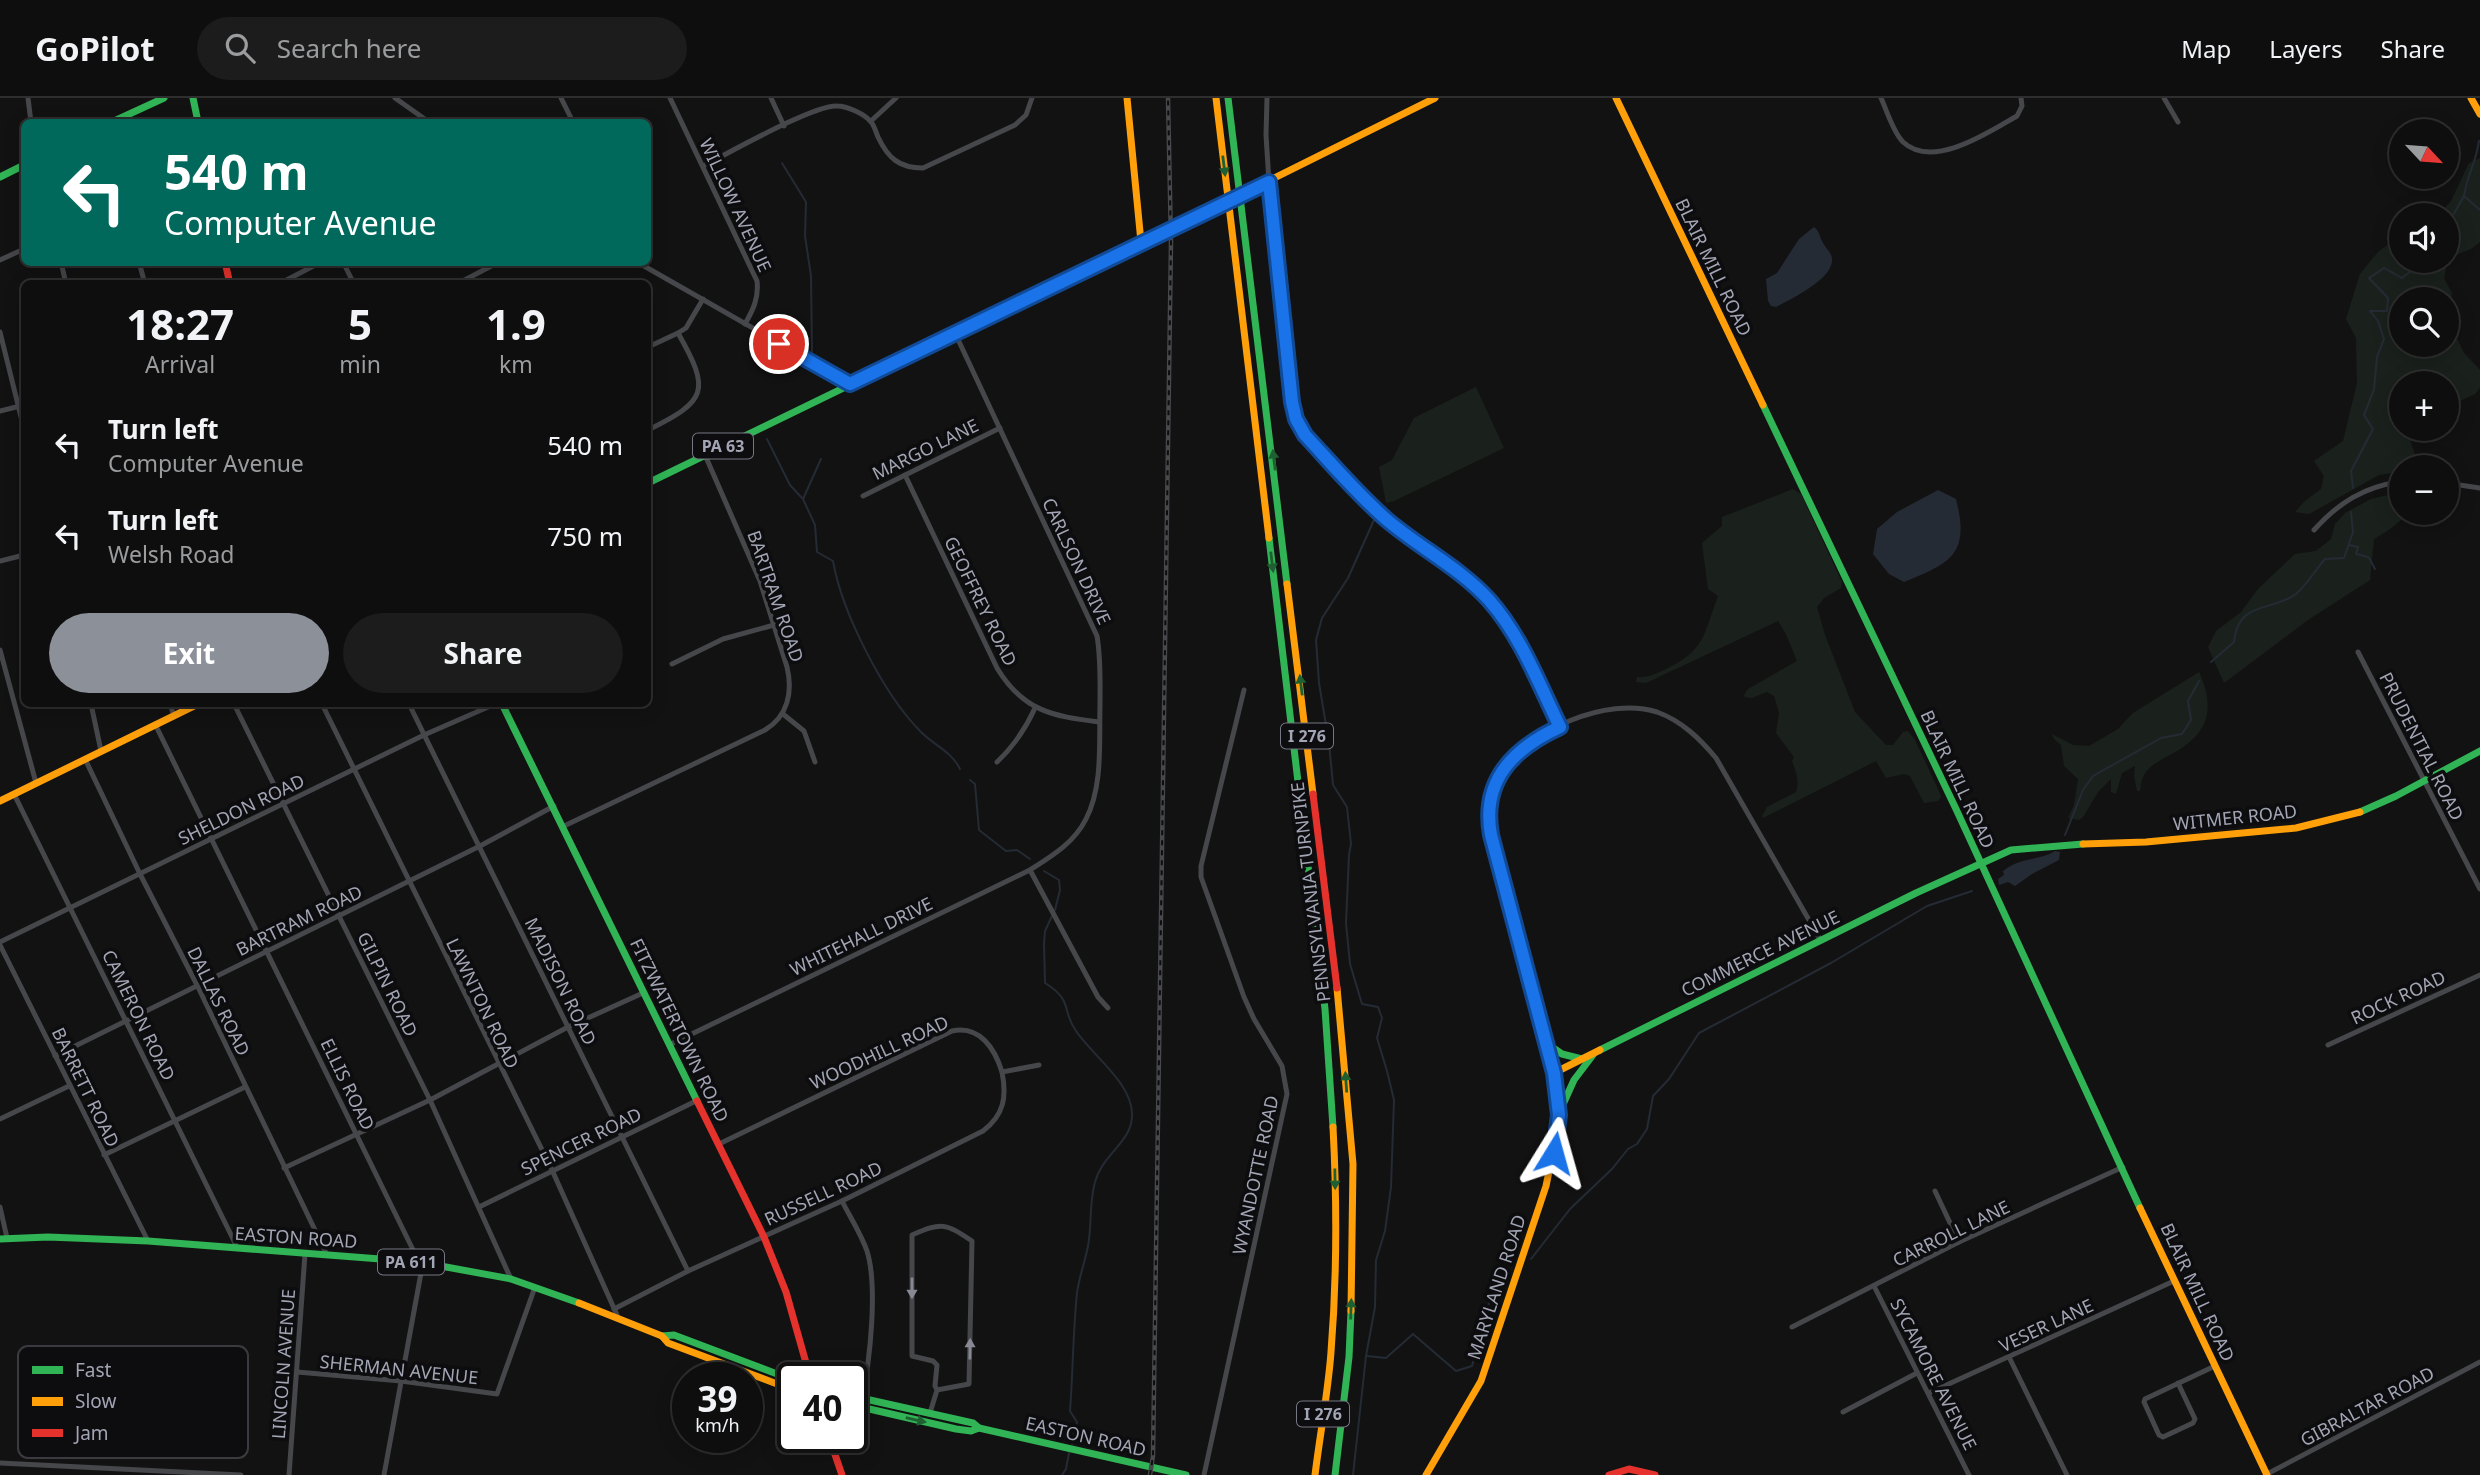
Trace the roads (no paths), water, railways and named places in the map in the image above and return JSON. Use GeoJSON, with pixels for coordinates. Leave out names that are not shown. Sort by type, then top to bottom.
{"type":"FeatureCollection","features":[{"type":"Feature","properties":{"kind":"main road"},"geometry":{"type":"LineString","coordinates":[[118,119],[164,98]]}},
{"type":"Feature","properties":{"kind":"main road"},"geometry":{"type":"LineString","coordinates":[[193,98],[197,119]]}},
{"type":"Feature","properties":{"kind":"main road"},"geometry":{"type":"LineString","coordinates":[[1127,98],[1142,242]]}},
{"type":"Feature","properties":{"kind":"main road","name":"PENNSYLVANIA TURNPIKE"},"geometry":{"type":"LineString","coordinates":[[1216,98],[1321,981],[1334,1128],[1335,1240],[1331,1352],[1315,1475]]}},
{"type":"Feature","properties":{"kind":"main road","name":"PENNSYLVANIA TURNPIKE"},"geometry":{"type":"LineString","coordinates":[[1228,98],[1339,1002],[1353,1164],[1349,1357],[1335,1475]]}},
{"type":"Feature","properties":{"kind":"main road","name":"PA 63"},"geometry":{"type":"LineString","coordinates":[[651,482],[1269,182],[1435,98]]}},
{"type":"Feature","properties":{"kind":"main road","name":"BLAIR MILL ROAD"},"geometry":{"type":"LineString","coordinates":[[1616,98],[1956,809],[2174,1281],[2267,1475]]}},
{"type":"Feature","properties":{"kind":"main road"},"geometry":{"type":"LineString","coordinates":[[2471,98],[2480,114]]}},
{"type":"Feature","properties":{"kind":"main road"},"geometry":{"type":"LineString","coordinates":[[0,177],[21,166]]}},
{"type":"Feature","properties":{"kind":"main road"},"geometry":{"type":"LineString","coordinates":[[0,801],[192,707]]}},
{"type":"Feature","properties":{"kind":"main road","name":"FITZWATERTOWN ROAD"},"geometry":{"type":"LineString","coordinates":[[504,707],[764,1237],[786,1293],[806,1362]]}},
{"type":"Feature","properties":{"kind":"main road","name":"WITMER ROAD"},"geometry":{"type":"LineString","coordinates":[[1980,863],[2011,850],[2064,844],[2146,842],[2296,828],[2358,813],[2480,751]]}},
{"type":"Feature","properties":{"kind":"main road","name":"COMMERCE AVENUE"},"geometry":{"type":"LineString","coordinates":[[1554,1073],[1980,863]]}},
{"type":"Feature","properties":{"kind":"main road"},"geometry":{"type":"LineString","coordinates":[[1546,1043],[1567,1056],[1583,1059]]}},
{"type":"Feature","properties":{"kind":"main road"},"geometry":{"type":"LineString","coordinates":[[1559,1115],[1574,1080],[1596,1052]]}},
{"type":"Feature","properties":{"kind":"main road","name":"MARYLAND ROAD"},"geometry":{"type":"LineString","coordinates":[[1426,1475],[1472,1398],[1488,1362],[1548,1179],[1559,1115],[1554,1073]]}},
{"type":"Feature","properties":{"kind":"main road","name":"EASTON ROAD"},"geometry":{"type":"LineString","coordinates":[[4,1238],[148,1241],[419,1262],[512,1279],[615,1312],[662,1336],[668,1343],[777,1384]]}},
{"type":"Feature","properties":{"kind":"main road","name":"EASTON ROAD"},"geometry":{"type":"LineString","coordinates":[[662,1336],[674,1335],[777,1374]]}},
{"type":"Feature","properties":{"kind":"main road","name":"EASTON ROAD"},"geometry":{"type":"LineString","coordinates":[[868,1399],[973,1423],[979,1428],[1186,1475]]}},
{"type":"Feature","properties":{"kind":"main road","name":"EASTON ROAD"},"geometry":{"type":"LineString","coordinates":[[868,1409],[956,1429],[971,1431],[979,1428]]}},
{"type":"Feature","properties":{"kind":"main road"},"geometry":{"type":"LineString","coordinates":[[834,1453],[842,1475]]}},
{"type":"Feature","properties":{"kind":"main road"},"geometry":{"type":"LineString","coordinates":[[1609,1475],[1629,1469],[1655,1475]]}},
{"type":"Feature","properties":{"kind":"main road"},"geometry":{"type":"LineString","coordinates":[[1625,1475],[1638,1475]]}},
{"type":"Feature","properties":{"kind":"street"},"geometry":{"type":"LineString","coordinates":[[28,98],[31,119]]}},
{"type":"Feature","properties":{"kind":"street"},"geometry":{"type":"LineString","coordinates":[[395,98],[425,119]]}},
{"type":"Feature","properties":{"kind":"street"},"geometry":{"type":"LineString","coordinates":[[561,98],[572,119]]}},
{"type":"Feature","properties":{"kind":"street","name":"WILLOW AVENUE"},"geometry":{"type":"LineString","coordinates":[[670,98],[757,281],[755,303],[745,324]]}},
{"type":"Feature","properties":{"kind":"street"},"geometry":{"type":"LineString","coordinates":[[771,98],[784,126]]}},
{"type":"Feature","properties":{"kind":"street"},"geometry":{"type":"LineString","coordinates":[[871,121],[896,98]]}},
{"type":"Feature","properties":{"kind":"street"},"geometry":{"type":"LineString","coordinates":[[703,166],[811,112],[831,106],[844,107],[871,121],[884,150],[892,159],[903,166],[923,168],[1015,125],[1026,115],[1032,98]]}},
{"type":"Feature","properties":{"kind":"street"},"geometry":{"type":"LineString","coordinates":[[1268,98],[1266,135],[1269,182],[1296,419],[1305,435],[1385,518],[1466,578],[1504,618],[1560,727]]}},
{"type":"Feature","properties":{"kind":"street"},"geometry":{"type":"LineString","coordinates":[[1881,98],[1900,138],[1915,149],[1931,153],[1956,147],[2017,116],[2022,106],[2021,98]]}},
{"type":"Feature","properties":{"kind":"street"},"geometry":{"type":"LineString","coordinates":[[2164,98],[2178,122]]}},
{"type":"Feature","properties":{"kind":"street"},"geometry":{"type":"LineString","coordinates":[[0,260],[21,250]]}},
{"type":"Feature","properties":{"kind":"street"},"geometry":{"type":"LineString","coordinates":[[287,280],[313,266]]}},
{"type":"Feature","properties":{"kind":"street"},"geometry":{"type":"LineString","coordinates":[[465,280],[491,266]]}},
{"type":"Feature","properties":{"kind":"street"},"geometry":{"type":"LineString","coordinates":[[642,266],[850,384]]}},
{"type":"Feature","properties":{"kind":"street"},"geometry":{"type":"LineString","coordinates":[[651,346],[686,328],[703,299]]}},
{"type":"Feature","properties":{"kind":"street"},"geometry":{"type":"LineString","coordinates":[[0,332],[21,403]]}},
{"type":"Feature","properties":{"kind":"street"},"geometry":{"type":"LineString","coordinates":[[651,428],[682,412],[697,394],[699,379],[696,364],[678,333]]}},
{"type":"Feature","properties":{"kind":"street","name":"CARLSON DRIVE"},"geometry":{"type":"LineString","coordinates":[[955,333],[1097,636],[1100,652],[1098,777],[1086,820],[1063,849]]}},
{"type":"Feature","properties":{"kind":"street"},"geometry":{"type":"LineString","coordinates":[[0,411],[21,406]]}},
{"type":"Feature","properties":{"kind":"street","name":"MARGO LANE"},"geometry":{"type":"LineString","coordinates":[[863,496],[1000,428]]}},
{"type":"Feature","properties":{"kind":"street","name":"BARTRAM ROAD"},"geometry":{"type":"LineString","coordinates":[[705,455],[754,566],[774,625],[790,679],[788,701],[783,714]]}},
{"type":"Feature","properties":{"kind":"street","name":"GEOFFREY ROAD"},"geometry":{"type":"LineString","coordinates":[[905,475],[1006,683],[1035,708],[1059,716],[1099,722]]}},
{"type":"Feature","properties":{"kind":"street"},"geometry":{"type":"LineString","coordinates":[[2314,530],[2339,506],[2359,493],[2389,484]]}},
{"type":"Feature","properties":{"kind":"street"},"geometry":{"type":"LineString","coordinates":[[2459,485],[2480,488]]}},
{"type":"Feature","properties":{"kind":"street"},"geometry":{"type":"LineString","coordinates":[[0,561],[21,556]]}},
{"type":"Feature","properties":{"kind":"street"},"geometry":{"type":"LineString","coordinates":[[672,664],[723,639],[774,625]]}},
{"type":"Feature","properties":{"kind":"street"},"geometry":{"type":"LineString","coordinates":[[0,650],[36,783]]}},
{"type":"Feature","properties":{"kind":"street","name":"PRUDENTIAL ROAD"},"geometry":{"type":"LineString","coordinates":[[2358,652],[2480,889]]}},
{"type":"Feature","properties":{"kind":"street","name":"WYANDOTTE ROAD"},"geometry":{"type":"LineString","coordinates":[[1204,1475],[1287,1094],[1282,1066],[1244,997],[1200,877],[1244,690]]}},
{"type":"Feature","properties":{"kind":"street"},"geometry":{"type":"LineString","coordinates":[[92,707],[101,751]]}},
{"type":"Feature","properties":{"kind":"street"},"geometry":{"type":"LineString","coordinates":[[171,707],[174,716]]}},
{"type":"Feature","properties":{"kind":"street","name":"GILPIN ROAD"},"geometry":{"type":"LineString","coordinates":[[235,707],[430,1100],[512,1279]]}},
{"type":"Feature","properties":{"kind":"street","name":"LAWNTON ROAD"},"geometry":{"type":"LineString","coordinates":[[323,707],[552,1170],[615,1312]]}},
{"type":"Feature","properties":{"kind":"street","name":"MADISON ROAD"},"geometry":{"type":"LineString","coordinates":[[410,707],[688,1271]]}},
{"type":"Feature","properties":{"kind":"street","name":"SHELDON ROAD"},"geometry":{"type":"LineString","coordinates":[[0,944],[353,769],[488,707]]}},
{"type":"Feature","properties":{"kind":"street","name":"MARYLAND ROAD"},"geometry":{"type":"LineString","coordinates":[[1554,1073],[1491,835],[1489,817],[1499,776],[1514,755],[1533,739],[1605,708],[1632,707],[1658,713],[1681,724],[1702,741],[1716,758],[1821,941]]}},
{"type":"Feature","properties":{"kind":"street"},"geometry":{"type":"LineString","coordinates":[[997,762],[1024,732],[1035,708]]}},
{"type":"Feature","properties":{"kind":"street"},"geometry":{"type":"LineString","coordinates":[[564,826],[765,730],[783,714],[804,731],[815,762]]}},
{"type":"Feature","properties":{"kind":"street","name":"ELLIS ROAD"},"geometry":{"type":"LineString","coordinates":[[155,724],[419,1262]]}},
{"type":"Feature","properties":{"kind":"street","name":"DALLAS ROAD"},"geometry":{"type":"LineString","coordinates":[[85,759],[327,1255]]}},
{"type":"Feature","properties":{"kind":"street","name":"CAMERON ROAD"},"geometry":{"type":"LineString","coordinates":[[14,794],[237,1249]]}},
{"type":"Feature","properties":{"kind":"street","name":"BARTRAM ROAD"},"geometry":{"type":"LineString","coordinates":[[55,1056],[480,846],[554,806]]}},
{"type":"Feature","properties":{"kind":"street","name":"WHITEHALL DRIVE"},"geometry":{"type":"LineString","coordinates":[[669,1045],[1030,870],[1063,849]]}},
{"type":"Feature","properties":{"kind":"street"},"geometry":{"type":"LineString","coordinates":[[1030,870],[1098,997],[1108,1008]]}},
{"type":"Feature","properties":{"kind":"street","name":"BARRETT ROAD"},"geometry":{"type":"LineString","coordinates":[[0,944],[148,1241]]}},
{"type":"Feature","properties":{"kind":"street","name":"ROCK ROAD"},"geometry":{"type":"LineString","coordinates":[[2328,1045],[2480,975]]}},
{"type":"Feature","properties":{"kind":"street"},"geometry":{"type":"LineString","coordinates":[[284,1168],[430,1100],[568,1027],[643,993]]}},
{"type":"Feature","properties":{"kind":"street","name":"WOODHILL ROAD"},"geometry":{"type":"LineString","coordinates":[[719,1144],[952,1031],[966,1031],[985,1040],[995,1051],[1002,1072]]}},
{"type":"Feature","properties":{"kind":"street"},"geometry":{"type":"LineString","coordinates":[[1002,1072],[1039,1065]]}},
{"type":"Feature","properties":{"kind":"street","name":"RUSSELL ROAD"},"geometry":{"type":"LineString","coordinates":[[615,1312],[688,1271],[842,1201],[983,1131],[1002,1111],[1005,1086],[1002,1072]]}},
{"type":"Feature","properties":{"kind":"street"},"geometry":{"type":"LineString","coordinates":[[0,1119],[69,1086]]}},
{"type":"Feature","properties":{"kind":"street"},"geometry":{"type":"LineString","coordinates":[[104,1155],[246,1087]]}},
{"type":"Feature","properties":{"kind":"street","name":"SPENCER ROAD"},"geometry":{"type":"LineString","coordinates":[[479,1207],[696,1101]]}},
{"type":"Feature","properties":{"kind":"street","name":"CARROLL LANE"},"geometry":{"type":"LineString","coordinates":[[1792,1327],[1959,1242],[2123,1167]]}},
{"type":"Feature","properties":{"kind":"street"},"geometry":{"type":"LineString","coordinates":[[1935,1191],[1959,1242]]}},
{"type":"Feature","properties":{"kind":"street"},"geometry":{"type":"LineString","coordinates":[[842,1201],[866,1248],[870,1264],[868,1362]]}},
{"type":"Feature","properties":{"kind":"street"},"geometry":{"type":"LineString","coordinates":[[0,1207],[4,1238]]}},
{"type":"Feature","properties":{"kind":"street"},"geometry":{"type":"LineString","coordinates":[[930,1413],[937,1390],[937,1365],[933,1361],[912,1356],[912,1235],[935,1225],[953,1228],[972,1241],[969,1384],[937,1390]]}},
{"type":"Feature","properties":{"kind":"street","name":"LINCOLN AVENUE"},"geometry":{"type":"LineString","coordinates":[[289,1475],[305,1254]]}},
{"type":"Feature","properties":{"kind":"street"},"geometry":{"type":"LineString","coordinates":[[384,1475],[421,1273],[419,1262]]}},
{"type":"Feature","properties":{"kind":"street","name":"VESER LANE"},"geometry":{"type":"LineString","coordinates":[[1929,1393],[2174,1281]]}},
{"type":"Feature","properties":{"kind":"street","name":"SYCAMORE AVENUE"},"geometry":{"type":"LineString","coordinates":[[1874,1286],[1969,1475]]}},
{"type":"Feature","properties":{"kind":"street","name":"SHERMAN AVENUE"},"geometry":{"type":"LineString","coordinates":[[297,1372],[401,1381],[497,1394],[535,1287]]}},
{"type":"Feature","properties":{"kind":"street"},"geometry":{"type":"LineString","coordinates":[[2009,1357],[2067,1475]]}},
{"type":"Feature","properties":{"kind":"street","name":"GIBRALTAR ROAD"},"geometry":{"type":"LineString","coordinates":[[2267,1475],[2480,1362]]}},
{"type":"Feature","properties":{"kind":"street"},"geometry":{"type":"LineString","coordinates":[[2178,1383],[2195,1419],[2193,1423],[2163,1437],[2159,1435],[2145,1399],[2178,1383],[2215,1366]]}},
{"type":"Feature","properties":{"kind":"street"},"geometry":{"type":"LineString","coordinates":[[1843,1412],[1917,1373]]}},
{"type":"Feature","properties":{"kind":"street"},"geometry":{"type":"LineString","coordinates":[[0,1463],[241,1475]]}},
{"type":"Feature","properties":{"kind":"waterway"},"geometry":{"type":"LineString","coordinates":[[2464,196],[2479,141]]}},
{"type":"Feature","properties":{"kind":"waterway"},"geometry":{"type":"LineString","coordinates":[[782,163],[806,202],[805,236],[811,276],[812,352]]}},
{"type":"Feature","properties":{"kind":"waterway"},"geometry":{"type":"LineString","coordinates":[[2459,205],[2464,196],[2480,210]]}},
{"type":"Feature","properties":{"kind":"waterway"},"geometry":{"type":"LineString","coordinates":[[2353,488],[2351,471],[2373,429],[2364,415],[2374,389],[2377,357],[2384,339],[2378,321],[2370,311],[2387,311],[2388,298],[2369,278],[2384,268],[2389,271]]}},
{"type":"Feature","properties":{"kind":"waterway"},"geometry":{"type":"LineString","coordinates":[[2393,273],[2402,278],[2408,273]]}},
{"type":"Feature","properties":{"kind":"waterway"},"geometry":{"type":"LineString","coordinates":[[767,439],[790,485],[802,498]]}},
{"type":"Feature","properties":{"kind":"waterway"},"geometry":{"type":"LineString","coordinates":[[821,459],[803,499],[815,525],[817,552],[833,561],[855,628],[893,697],[921,732],[947,753],[960,769]]}},
{"type":"Feature","properties":{"kind":"waterway"},"geometry":{"type":"LineString","coordinates":[[2211,662],[2234,642],[2242,619],[2249,613],[2287,600],[2296,594],[2325,559],[2344,558],[2353,532],[2351,512]]}},
{"type":"Feature","properties":{"kind":"waterway"},"geometry":{"type":"LineString","coordinates":[[1353,1475],[1366,1356],[1375,1307],[1376,1260],[1385,1231],[1391,1187],[1394,1100],[1377,1038],[1382,1018],[1378,1007],[1362,1004],[1350,964],[1346,923],[1351,844],[1347,807],[1333,785],[1316,640],[1322,618],[1348,578],[1374,520]]}},
{"type":"Feature","properties":{"kind":"waterway"},"geometry":{"type":"LineString","coordinates":[[2349,545],[2358,547],[2356,554],[2369,558],[2375,569]]}},
{"type":"Feature","properties":{"kind":"waterway"},"geometry":{"type":"LineString","coordinates":[[2065,835],[2083,790],[2093,776],[2161,738],[2182,734],[2191,720],[2188,701],[2199,681]]}},
{"type":"Feature","properties":{"kind":"waterway"},"geometry":{"type":"LineString","coordinates":[[970,780],[975,784],[979,830],[1006,851],[1017,850],[1030,859]]}},
{"type":"Feature","properties":{"kind":"waterway"},"geometry":{"type":"LineString","coordinates":[[1044,871],[1059,880],[1060,890],[1055,910]]}},
{"type":"Feature","properties":{"kind":"waterway"},"geometry":{"type":"LineString","coordinates":[[1531,1259],[1570,1209],[1612,1169],[1628,1149],[1637,1144],[1647,1129],[1653,1096],[1669,1079],[1699,1033],[1831,963],[1927,906],[1972,891]]}},
{"type":"Feature","properties":{"kind":"waterway"},"geometry":{"type":"LineString","coordinates":[[1052,916],[1045,931],[1045,983],[1060,995],[1076,1031],[1126,1091],[1132,1114],[1128,1132],[1099,1172],[1093,1190],[1087,1252],[1076,1308],[1070,1411],[1077,1422],[1072,1444]]}},
{"type":"Feature","properties":{"kind":"waterway"},"geometry":{"type":"LineString","coordinates":[[1367,1356],[1386,1358],[1413,1334],[1456,1371],[1472,1366],[1490,1299],[1502,1284]]}},
{"type":"Feature","properties":{"kind":"waterway"},"geometry":{"type":"LineString","coordinates":[[1062,1475],[1069,1453]]}},
{"type":"Feature","properties":{"kind":"railway"},"geometry":{"type":"LineString","coordinates":[[1150,1475],[1153,1456],[1171,243],[1168,98]]}}]}
